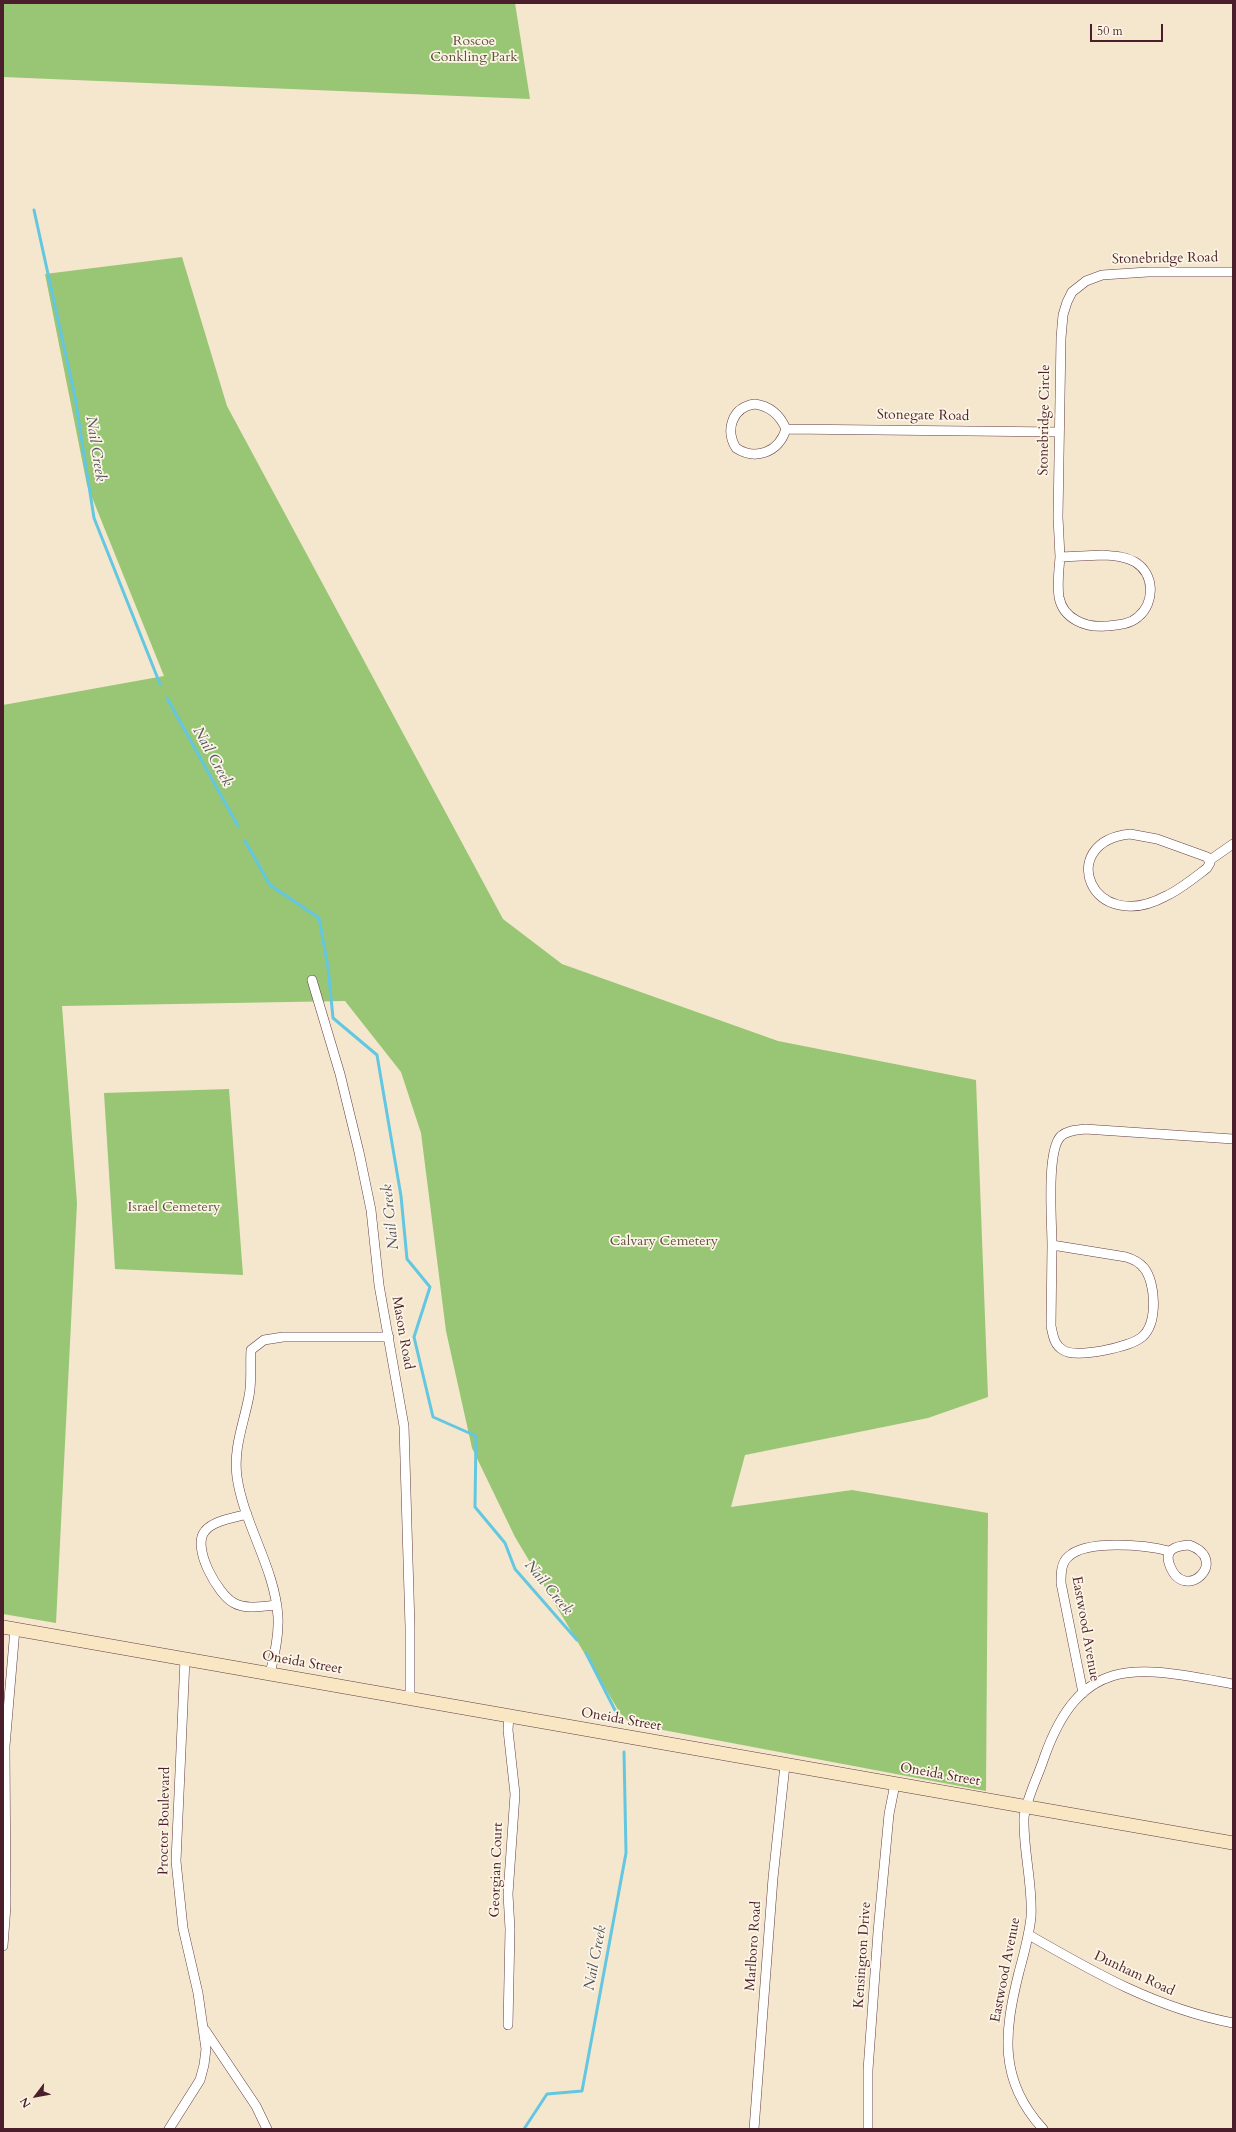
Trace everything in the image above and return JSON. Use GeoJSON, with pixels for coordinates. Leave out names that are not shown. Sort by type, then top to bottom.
{"type":"FeatureCollection","features":[{"type":"Feature","properties":{"kind":"street","name":"Stonebridge Road"},"geometry":{"type":"LineString","coordinates":[[1077,287],[1102,275],[1148,272],[1233,272]]}},
{"type":"Feature","properties":{"kind":"street","name":"Stonebridge Circle"},"geometry":{"type":"LineString","coordinates":[[1060,557],[1109,555],[1121,556],[1135,562],[1142,568],[1151,585],[1148,607],[1139,617],[1126,624],[1104,626],[1080,623],[1067,613],[1059,598],[1060,557],[1058,517],[1061,338],[1066,302],[1077,287]]}},
{"type":"Feature","properties":{"kind":"street"},"geometry":{"type":"LineString","coordinates":[[755,404],[762,405],[779,416],[786,429],[784,435],[774,446],[760,455],[752,455],[736,448],[730,432],[730,425],[736,413],[742,408],[755,404]]}},
{"type":"Feature","properties":{"kind":"street","name":"Stonegate Road"},"geometry":{"type":"LineString","coordinates":[[786,429],[1059,432]]}},
{"type":"Feature","properties":{"kind":"street"},"geometry":{"type":"LineString","coordinates":[[1210,860],[1207,857],[1157,839],[1141,835],[1124,834],[1105,842],[1097,848],[1088,865],[1087,874],[1090,883],[1101,897],[1115,904],[1136,905],[1166,897],[1207,868],[1210,860],[1233,844]]}},
{"type":"Feature","properties":{"kind":"street","name":"Mason Road"},"geometry":{"type":"LineString","coordinates":[[312,980],[340,1074],[360,1152],[371,1210],[379,1285],[404,1426],[406,1454],[410,1699]]}},
{"type":"Feature","properties":{"kind":"street"},"geometry":{"type":"LineString","coordinates":[[1052,1245],[1126,1257],[1136,1260],[1144,1267],[1152,1286],[1151,1322],[1143,1336],[1131,1344],[1078,1353],[1064,1351],[1059,1347],[1054,1339],[1052,1326],[1051,1182],[1053,1152],[1061,1136],[1077,1130],[1233,1139]]}},
{"type":"Feature","properties":{"kind":"street"},"geometry":{"type":"LineString","coordinates":[[270,1674],[275,1651],[278,1618],[277,1605],[260,1548],[240,1494],[236,1458],[237,1445],[249,1395],[251,1350],[264,1340],[283,1338],[389,1337]]}},
{"type":"Feature","properties":{"kind":"street"},"geometry":{"type":"LineString","coordinates":[[247,1514],[214,1524],[204,1531],[201,1544],[204,1558],[210,1576],[223,1594],[232,1603],[248,1607],[277,1605]]}},
{"type":"Feature","properties":{"kind":"street","name":"Eastwood Avenue"},"geometry":{"type":"LineString","coordinates":[[1083,1693],[1061,1583],[1061,1572],[1064,1561],[1068,1556],[1083,1549],[1104,1546],[1138,1545],[1169,1551],[1176,1546],[1190,1545],[1198,1548],[1202,1552],[1207,1564],[1204,1573],[1194,1581],[1181,1579],[1170,1567],[1167,1556],[1169,1551]]}},
{"type":"Feature","properties":{"kind":"street"},"geometry":{"type":"LineString","coordinates":[[3,1946],[6,1906],[5,1746],[9,1628]]}},
{"type":"Feature","properties":{"kind":"street","name":"Oneida Street"},"geometry":{"type":"LineString","coordinates":[[9,1628],[1233,1843]]}},
{"type":"Feature","properties":{"kind":"street","name":"Proctor Boulevard"},"geometry":{"type":"LineString","coordinates":[[170,2129],[200,2080],[206,2048],[205,2029],[183,1928],[176,1861],[185,1659]]}},
{"type":"Feature","properties":{"kind":"street","name":"Eastwood Avenue"},"geometry":{"type":"LineString","coordinates":[[1043,2129],[1029,2114],[1021,2100],[1012,2080],[1008,2059],[1009,2017],[1029,1935],[1031,1896],[1024,1817],[1052,1735],[1062,1716],[1090,1686],[1107,1678],[1124,1673],[1143,1671],[1174,1673],[1233,1684]]}},
{"type":"Feature","properties":{"kind":"street","name":"Georgian Court"},"geometry":{"type":"LineString","coordinates":[[508,2025],[510,1929],[508,1894],[515,1794],[508,1730],[509,1716]]}},
{"type":"Feature","properties":{"kind":"street","name":"Marlboro Road"},"geometry":{"type":"LineString","coordinates":[[754,2129],[773,1878],[785,1765]]}},
{"type":"Feature","properties":{"kind":"street","name":"Kensington Drive"},"geometry":{"type":"LineString","coordinates":[[868,2129],[868,2070],[878,1932],[889,1814],[895,1784]]}},
{"type":"Feature","properties":{"kind":"street","name":"Dunham Road"},"geometry":{"type":"LineString","coordinates":[[1029,1935],[1106,1979],[1139,1994],[1184,2012],[1233,2023]]}},
{"type":"Feature","properties":{"kind":"street","name":"Proctor Boulevard"},"geometry":{"type":"LineString","coordinates":[[205,2029],[256,2106],[267,2129]]}},
{"type":"Feature","properties":{"kind":"green space","name":"Roscoe Conkling Park"},"geometry":{"type":"Polygon","coordinates":[[[3,3],[515,3],[530,99],[3,77],[3,3]]]}},
{"type":"Feature","properties":{"kind":"green space","name":"Calvary Cemetery"},"geometry":{"type":"Polygon","coordinates":[[[182,257],[227,406],[503,919],[562,964],[778,1041],[976,1080],[988,1397],[928,1418],[745,1455],[731,1507],[852,1490],[988,1513],[986,1791],[631,1724],[620,1713],[515,1537],[472,1448],[446,1331],[421,1133],[401,1072],[345,1001],[62,1006],[77,1203],[56,1623],[3,1614],[3,705],[164,676],[87,485],[45,274],[182,257]]]}},
{"type":"Feature","properties":{"kind":"green space","name":"Israel Cemetery"},"geometry":{"type":"Polygon","coordinates":[[[229,1089],[243,1275],[115,1269],[104,1093],[229,1089]]]}},
{"type":"Feature","properties":{"kind":"waterway","name":"Nail Creek"},"geometry":{"type":"LineString","coordinates":[[34,210],[75,397],[94,518],[160,684]]}},
{"type":"Feature","properties":{"kind":"waterway","name":"Nail Creek"},"geometry":{"type":"LineString","coordinates":[[167,698],[238,826]]}},
{"type":"Feature","properties":{"kind":"waterway","name":"Nail Creek"},"geometry":{"type":"LineString","coordinates":[[245,841],[270,885],[319,918],[328,967],[333,1018],[377,1055],[401,1196],[407,1259],[430,1287],[414,1337],[433,1417],[476,1436],[475,1507],[505,1543],[515,1569],[577,1640]]}},
{"type":"Feature","properties":{"kind":"waterway","name":"Nail Creek"},"geometry":{"type":"LineString","coordinates":[[586,1653],[622,1724]]}},
{"type":"Feature","properties":{"kind":"waterway","name":"Nail Creek"},"geometry":{"type":"LineString","coordinates":[[524,2129],[547,2094],[582,2091],[626,1853],[624,1752]]}}]}
